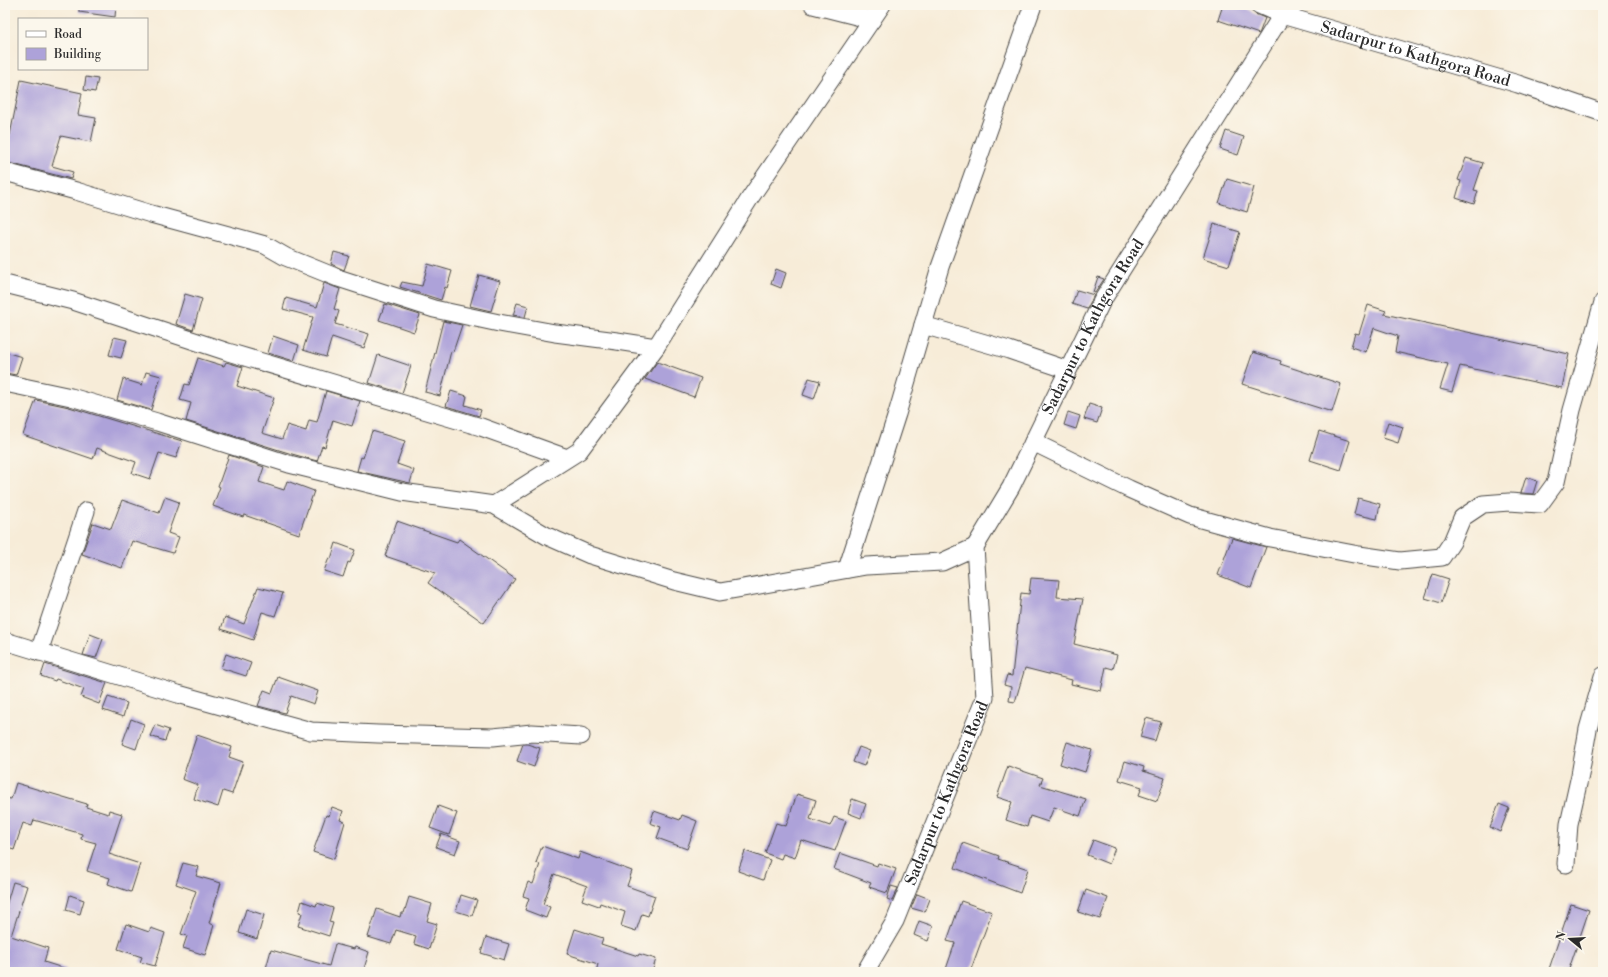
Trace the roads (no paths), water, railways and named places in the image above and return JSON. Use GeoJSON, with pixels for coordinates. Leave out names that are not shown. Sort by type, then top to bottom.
{"type":"FeatureCollection","features":[{"type":"Feature","properties":{"kind":"street"},"geometry":{"type":"LineString","coordinates":[[813,5],[872,20]]}},
{"type":"Feature","properties":{"kind":"street"},"geometry":{"type":"LineString","coordinates":[[494,505],[579,451],[656,347],[750,198],[882,5]]}},
{"type":"Feature","properties":{"kind":"street"},"geometry":{"type":"LineString","coordinates":[[847,569],[897,414],[940,267],[1033,5]]}},
{"type":"Feature","properties":{"kind":"street"},"geometry":{"type":"LineString","coordinates":[[1259,5],[1287,10]]}},
{"type":"Feature","properties":{"kind":"street","name":"Sadarpur to Kathgora Road"},"geometry":{"type":"LineString","coordinates":[[865,972],[895,921],[985,698],[976,547],[1011,487],[1102,301],[1287,10],[1518,84],[1603,113]]}},
{"type":"Feature","properties":{"kind":"street"},"geometry":{"type":"LineString","coordinates":[[5,172],[265,245],[286,257],[338,278],[434,309],[555,334],[656,347]]}},
{"type":"Feature","properties":{"kind":"street"},"geometry":{"type":"LineString","coordinates":[[5,284],[73,302],[236,354],[481,427],[567,458]]}},
{"type":"Feature","properties":{"kind":"street"},"geometry":{"type":"LineString","coordinates":[[1033,442],[1129,489],[1190,516],[1270,538],[1359,555],[1400,561],[1442,557],[1452,542],[1462,518],[1482,504],[1509,502],[1540,504],[1556,482],[1572,410],[1603,302]]}},
{"type":"Feature","properties":{"kind":"street"},"geometry":{"type":"LineString","coordinates":[[923,325],[1009,350],[1068,370]]}},
{"type":"Feature","properties":{"kind":"street"},"geometry":{"type":"LineString","coordinates":[[5,383],[71,397],[297,466],[402,492],[494,505],[547,536],[590,555],[674,581],[720,592],[866,566],[942,562],[976,547]]}},
{"type":"Feature","properties":{"kind":"street"},"geometry":{"type":"LineString","coordinates":[[39,652],[86,511]]}},
{"type":"Feature","properties":{"kind":"street"},"geometry":{"type":"LineString","coordinates":[[5,641],[178,694],[311,731],[493,737],[532,733],[581,736]]}},
{"type":"Feature","properties":{"kind":"street"},"geometry":{"type":"LineString","coordinates":[[1566,864],[1569,824],[1588,729],[1603,676]]}}]}
